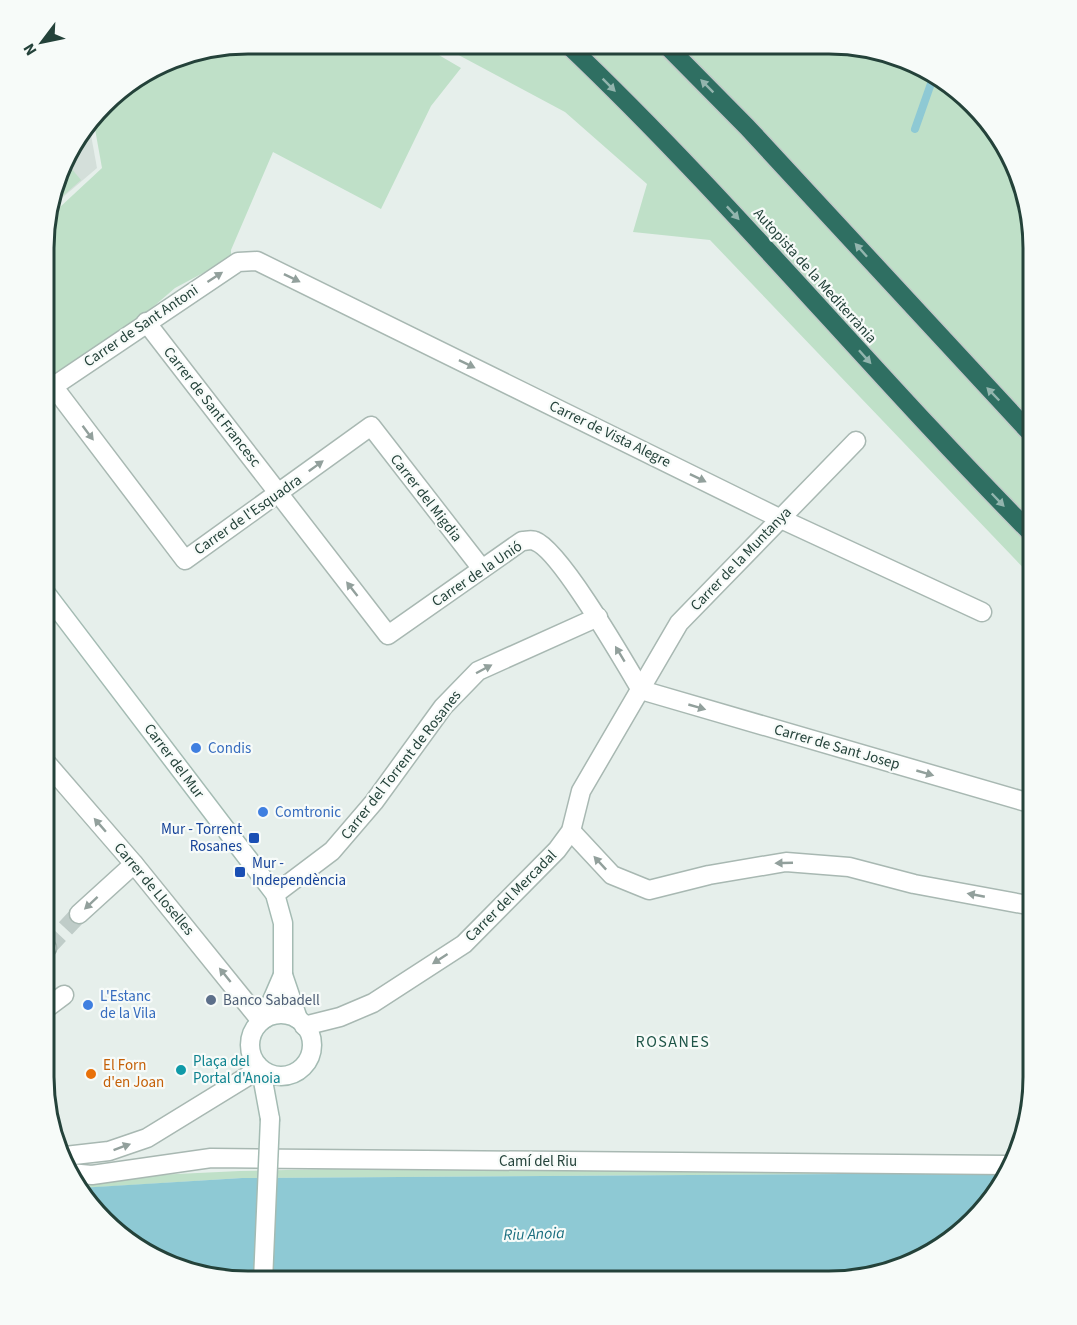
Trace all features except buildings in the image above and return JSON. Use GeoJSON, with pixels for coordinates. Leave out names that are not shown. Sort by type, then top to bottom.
{"type":"FeatureCollection","features":[{"type":"Feature","properties":{"kind":"highway","name":"Autopista de la Mediterrània"},"geometry":{"type":"LineString","coordinates":[[577,54],[694,171],[908,404],[1023,525]]}},
{"type":"Feature","properties":{"kind":"highway"},"geometry":{"type":"LineString","coordinates":[[675,54],[747,127],[1023,425]]}},
{"type":"Feature","properties":{"kind":"street","name":"Carrer de Vista Alegre"},"geometry":{"type":"LineString","coordinates":[[237,262],[257,261],[781,519],[982,612]]}},
{"type":"Feature","properties":{"kind":"street","name":"Carrer de Sant Antoni"},"geometry":{"type":"LineString","coordinates":[[54,386],[237,262]]}},
{"type":"Feature","properties":{"kind":"street","name":"Carrer de Sant Francesc"},"geometry":{"type":"LineString","coordinates":[[146,322],[388,635]]}},
{"type":"Feature","properties":{"kind":"street","name":"Carrer de l'Esquadra"},"geometry":{"type":"LineString","coordinates":[[54,395],[185,560],[371,426]]}},
{"type":"Feature","properties":{"kind":"street","name":"Carrer del Migdia"},"geometry":{"type":"LineString","coordinates":[[371,426],[482,569]]}},
{"type":"Feature","properties":{"kind":"street","name":"Carrer de la Muntanya"},"geometry":{"type":"LineString","coordinates":[[641,690],[679,623],[856,441]]}},
{"type":"Feature","properties":{"kind":"street","name":"Carrer de la Unió"},"geometry":{"type":"LineString","coordinates":[[388,635],[522,541],[535,540],[548,549],[598,617],[641,690]]}},
{"type":"Feature","properties":{"kind":"street","name":"Carrer del Mur"},"geometry":{"type":"LineString","coordinates":[[54,604],[275,894],[283,923],[283,975]]}},
{"type":"Feature","properties":{"kind":"street","name":"Carrer del Torrent de Rosanes"},"geometry":{"type":"LineString","coordinates":[[275,894],[332,851],[374,802],[443,707],[478,671],[598,617]]}},
{"type":"Feature","properties":{"kind":"street","name":"Carrer de Sant Josep"},"geometry":{"type":"LineString","coordinates":[[641,690],[1023,801]]}},
{"type":"Feature","properties":{"kind":"street","name":"Carrer del Mercadal"},"geometry":{"type":"LineString","coordinates":[[301,1023],[340,1017],[373,1003],[464,944],[557,850],[571,831],[581,791],[641,690]]}},
{"type":"Feature","properties":{"kind":"street","name":"Carrer de Lloselles"},"geometry":{"type":"LineString","coordinates":[[54,772],[134,864],[262,1020]]}},
{"type":"Feature","properties":{"kind":"street"},"geometry":{"type":"LineString","coordinates":[[571,831],[612,875],[649,890],[709,875],[786,862],[849,867],[914,884],[1023,904]]}},
{"type":"Feature","properties":{"kind":"street"},"geometry":{"type":"LineString","coordinates":[[79,914],[134,864]]}},
{"type":"Feature","properties":{"kind":"street"},"geometry":{"type":"LineString","coordinates":[[259,1068],[277,1076],[287,1074],[304,1065],[310,1052],[310,1037],[301,1023],[283,975]]}},
{"type":"Feature","properties":{"kind":"street"},"geometry":{"type":"LineString","coordinates":[[263,1271],[270,1119],[259,1068],[251,1050],[251,1041],[283,975]]}},
{"type":"Feature","properties":{"kind":"street"},"geometry":{"type":"LineString","coordinates":[[54,1002],[64,995]]}},
{"type":"Feature","properties":{"kind":"street"},"geometry":{"type":"LineString","coordinates":[[262,1020],[279,1014],[301,1023]]}},
{"type":"Feature","properties":{"kind":"street"},"geometry":{"type":"LineString","coordinates":[[71,1155],[109,1151],[147,1138],[259,1068]]}},
{"type":"Feature","properties":{"kind":"street"},"geometry":{"type":"LineString","coordinates":[[270,1119],[287,1074]]}},
{"type":"Feature","properties":{"kind":"street","name":"Camí del Riu"},"geometry":{"type":"LineString","coordinates":[[80,1174],[92,1175],[211,1158],[1001,1165]]}},
{"type":"Feature","properties":{"kind":"shaded area"},"geometry":{"type":"Polygon","coordinates":[[[91,135],[97,168],[61,199],[69,174],[91,135]]]}},
{"type":"Feature","properties":{"kind":"green space"},"geometry":{"type":"Polygon","coordinates":[[[248,54],[437,54],[461,68],[431,106],[381,209],[273,152],[231,250],[231,258],[175,288],[146,313],[54,374],[54,248],[59,208],[102,168],[95,129],[102,120],[140,87],[186,64],[223,56],[248,54]]]}},
{"type":"Feature","properties":{"kind":"green space"},"geometry":{"type":"Polygon","coordinates":[[[457,54],[829,54],[854,56],[903,69],[926,80],[957,102],[975,120],[997,151],[1016,198],[1021,223],[1023,248],[1023,568],[710,240],[633,232],[647,184],[565,112],[457,54]]]}},
{"type":"Feature","properties":{"kind":"green space"},"geometry":{"type":"Polygon","coordinates":[[[72,169],[81,180],[61,197],[72,169]]]}},
{"type":"Feature","properties":{"kind":"green space"},"geometry":{"type":"Polygon","coordinates":[[[460,1166],[998,1173],[242,1178],[89,1188],[83,1178],[240,1171],[460,1166]]]}},
{"type":"Feature","properties":{"kind":"water","name":"Riu Anoia"},"geometry":{"type":"Polygon","coordinates":[[[997,1173],[983,1195],[966,1214],[926,1245],[879,1264],[842,1271],[235,1271],[198,1264],[151,1245],[111,1214],[89,1187],[242,1178],[997,1173]]]}},
{"type":"Feature","properties":{"kind":"waterway"},"geometry":{"type":"LineString","coordinates":[[915,129],[931,83]]}},
{"type":"Feature","properties":{"kind":"tunnel"},"geometry":{"type":"LineString","coordinates":[[54,941],[79,914]]}},
{"type":"Feature","properties":{"kind":"place","name":"Condis"},"geometry":{"type":"Point","coordinates":[196,748]}},
{"type":"Feature","properties":{"kind":"place","name":"Comtronic"},"geometry":{"type":"Point","coordinates":[263,812]}},
{"type":"Feature","properties":{"kind":"place","name":"Mur - Torrent Rosanes"},"geometry":{"type":"Point","coordinates":[254,838]}},
{"type":"Feature","properties":{"kind":"place","name":"Mur - Independència"},"geometry":{"type":"Point","coordinates":[240,872]}},
{"type":"Feature","properties":{"kind":"place","name":"Banco Sabadell"},"geometry":{"type":"Point","coordinates":[211,1000]}},
{"type":"Feature","properties":{"kind":"place","name":"L'Estanc de la Vila"},"geometry":{"type":"Point","coordinates":[88,1005]}},
{"type":"Feature","properties":{"kind":"place","name":"Plaça del Portal d'Anoia"},"geometry":{"type":"Point","coordinates":[181,1070]}},
{"type":"Feature","properties":{"kind":"place","name":"El Forn d'en Joan"},"geometry":{"type":"Point","coordinates":[91,1074]}},
{"type":"Feature","properties":{"kind":"district","name":"ROSANES"},"geometry":{"type":"Point","coordinates":[673,1042]}}]}
